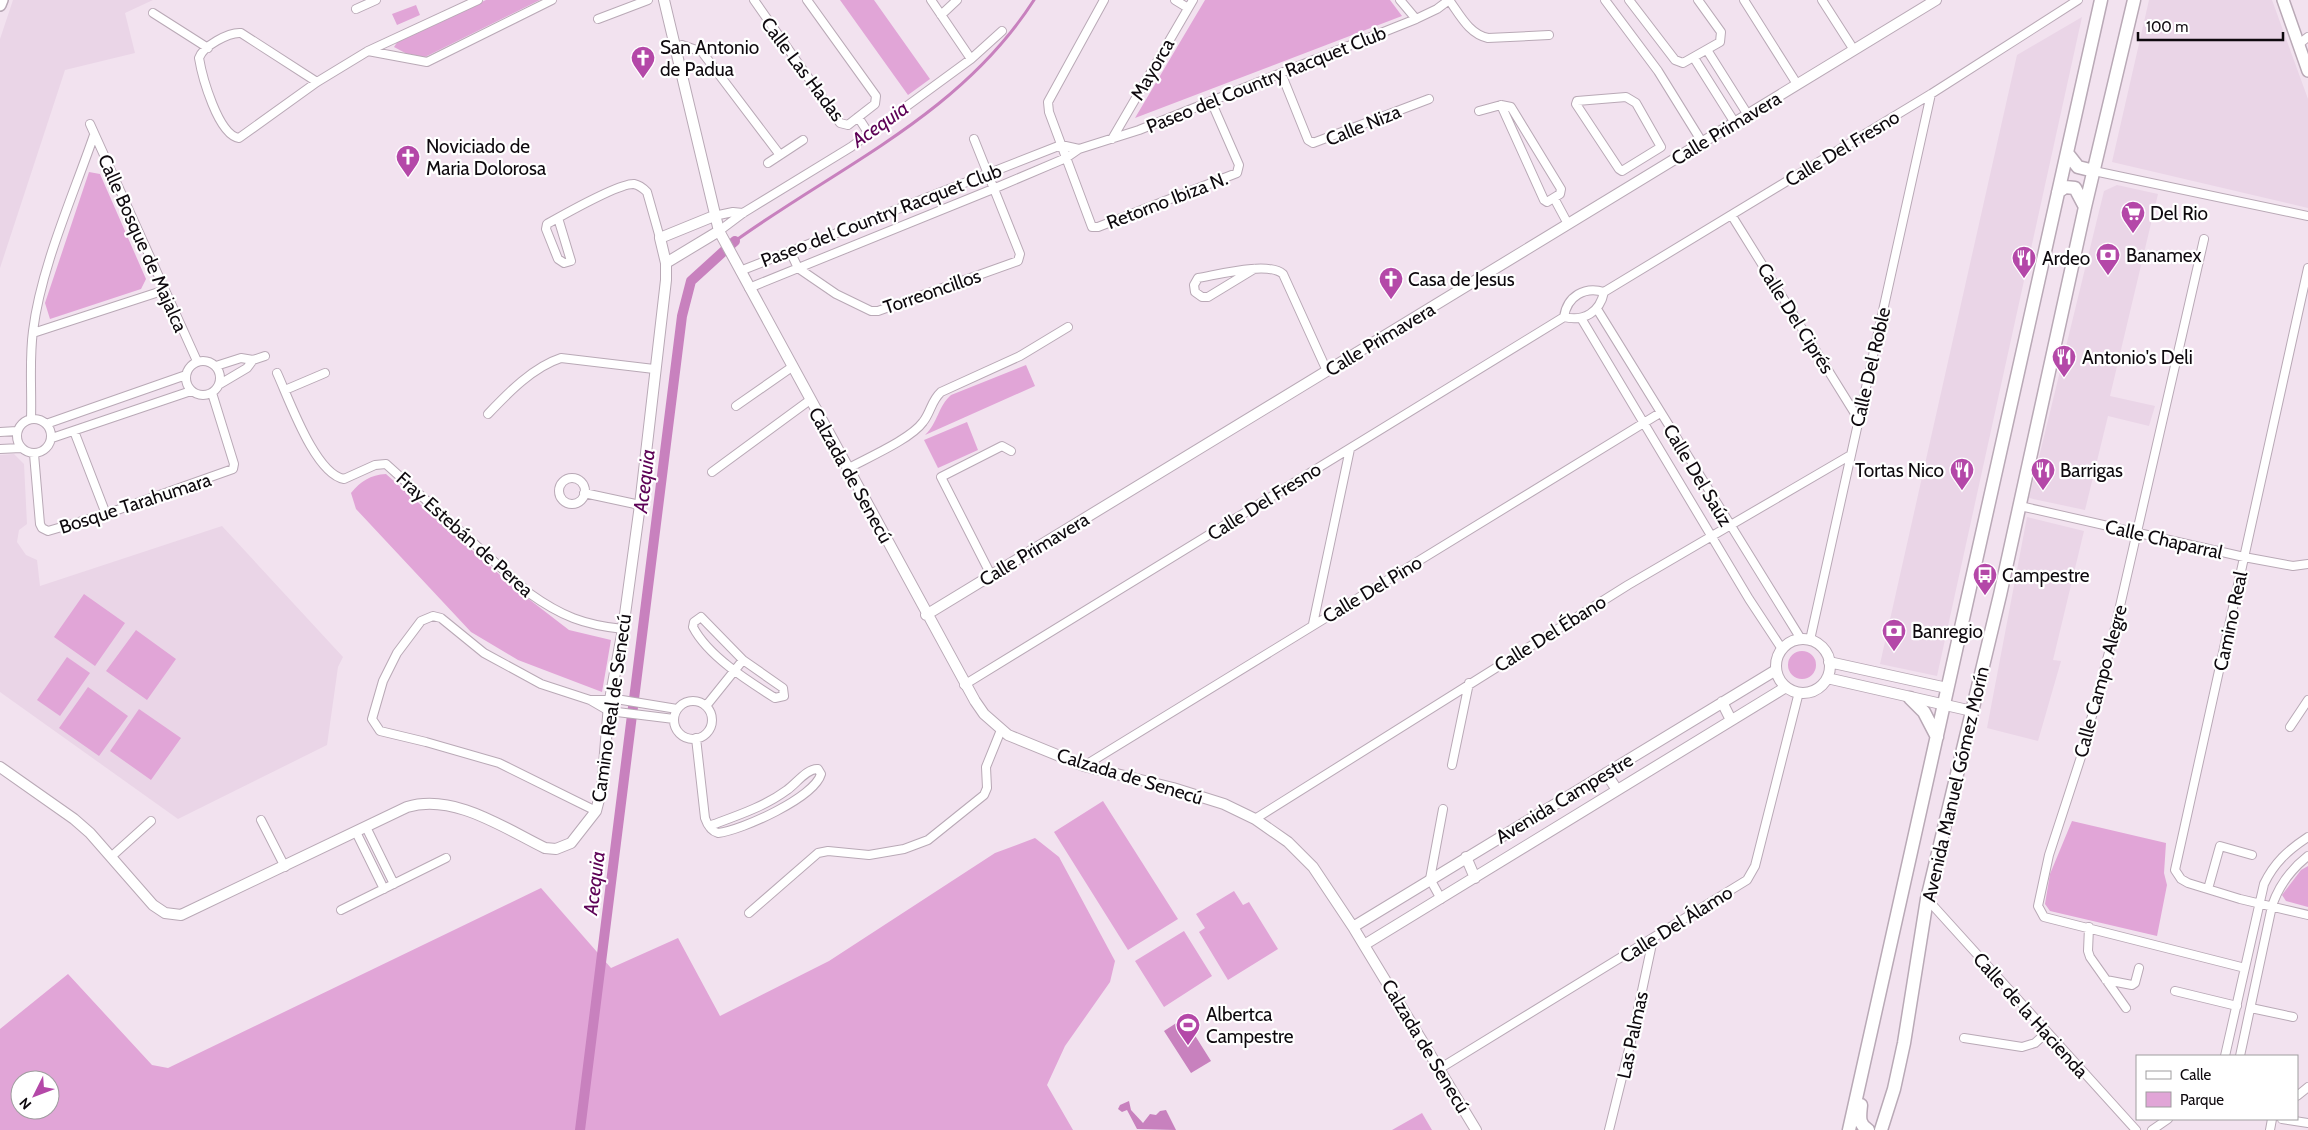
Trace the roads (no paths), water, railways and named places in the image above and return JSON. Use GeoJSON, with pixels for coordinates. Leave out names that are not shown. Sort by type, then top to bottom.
{"type":"FeatureCollection","features":[{"type":"Feature","properties":{"kind":"main road"},"geometry":{"type":"LineString","coordinates":[[0,5],[2,0]]}},
{"type":"Feature","properties":{"kind":"main road","name":"Avenida Manuel Gómez Morín"},"geometry":{"type":"LineString","coordinates":[[1849,1130],[2100,0]]}},
{"type":"Feature","properties":{"kind":"main road","name":"Avenida Manuel Gómez Morín"},"geometry":{"type":"LineString","coordinates":[[1881,1130],[1894,1089],[1904,1043],[1927,899],[2020,506],[2085,207],[2134,0]]}},
{"type":"Feature","properties":{"kind":"main road"},"geometry":{"type":"LineString","coordinates":[[2283,0],[2303,41],[2308,70]]}},
{"type":"Feature","properties":{"kind":"main road"},"geometry":{"type":"LineString","coordinates":[[2067,153],[2078,167],[2094,170]]}},
{"type":"Feature","properties":{"kind":"main road"},"geometry":{"type":"LineString","coordinates":[[2058,192],[2065,187],[2075,188],[2085,207]]}},
{"type":"Feature","properties":{"kind":"main road"},"geometry":{"type":"LineString","coordinates":[[1910,698],[1924,712],[1936,737]]}},
{"type":"Feature","properties":{"kind":"main road"},"geometry":{"type":"LineString","coordinates":[[1861,1080],[1862,1101],[1859,1118],[1862,1126],[1868,1130]]}},
{"type":"Feature","properties":{"kind":"street"},"geometry":{"type":"LineString","coordinates":[[356,9],[376,0]]}},
{"type":"Feature","properties":{"kind":"street"},"geometry":{"type":"LineString","coordinates":[[317,82],[241,32],[231,34],[201,52],[198,58],[204,85],[213,108],[236,138],[241,138],[317,82],[368,51],[478,0]]}},
{"type":"Feature","properties":{"kind":"street"},"geometry":{"type":"LineString","coordinates":[[368,51],[428,62],[552,0]]}},
{"type":"Feature","properties":{"kind":"street"},"geometry":{"type":"LineString","coordinates":[[598,18],[648,0]]}},
{"type":"Feature","properties":{"kind":"street","name":"Calzada de Senecú"},"geometry":{"type":"LineString","coordinates":[[664,0],[679,47],[714,216],[719,231],[964,685],[984,714],[1001,730],[1084,766],[1173,788],[1224,804],[1255,819],[1288,842],[1313,867],[1353,927],[1476,1130]]}},
{"type":"Feature","properties":{"kind":"street","name":"Calle Las Hadas"},"geometry":{"type":"LineString","coordinates":[[754,0],[840,124],[848,125],[875,104],[876,96],[807,0]]}},
{"type":"Feature","properties":{"kind":"street"},"geometry":{"type":"LineString","coordinates":[[930,0],[971,58]]}},
{"type":"Feature","properties":{"kind":"street"},"geometry":{"type":"LineString","coordinates":[[941,15],[957,0]]}},
{"type":"Feature","properties":{"kind":"street"},"geometry":{"type":"LineString","coordinates":[[1066,158],[1048,102],[1104,0]]}},
{"type":"Feature","properties":{"kind":"street"},"geometry":{"type":"LineString","coordinates":[[1175,0],[1188,8]]}},
{"type":"Feature","properties":{"kind":"street","name":"Mayorca"},"geometry":{"type":"LineString","coordinates":[[1112,139],[1193,0]]}},
{"type":"Feature","properties":{"kind":"street"},"geometry":{"type":"LineString","coordinates":[[1400,0],[1416,19]]}},
{"type":"Feature","properties":{"kind":"street"},"geometry":{"type":"LineString","coordinates":[[1449,0],[1469,28],[1480,36],[1488,38],[1549,35]]}},
{"type":"Feature","properties":{"kind":"street","name":"Paseo del Country Racquet Club"},"geometry":{"type":"LineString","coordinates":[[749,288],[993,189],[1066,158],[1079,149],[1112,139],[1211,101],[1416,19],[1438,9],[1449,0]]}},
{"type":"Feature","properties":{"kind":"street"},"geometry":{"type":"LineString","coordinates":[[1605,0],[1658,71],[1702,142]]}},
{"type":"Feature","properties":{"kind":"street"},"geometry":{"type":"LineString","coordinates":[[1629,0],[1675,60],[1683,63],[1720,42],[1721,32],[1698,0]]}},
{"type":"Feature","properties":{"kind":"street"},"geometry":{"type":"LineString","coordinates":[[1744,0],[1797,84]]}},
{"type":"Feature","properties":{"kind":"street"},"geometry":{"type":"LineString","coordinates":[[1822,0],[1854,50]]}},
{"type":"Feature","properties":{"kind":"street","name":"Calle Primavera"},"geometry":{"type":"LineString","coordinates":[[926,614],[1936,0]]}},
{"type":"Feature","properties":{"kind":"street","name":"Calle Del Fresno"},"geometry":{"type":"LineString","coordinates":[[964,685],[1564,317],[1568,302],[1574,296],[1589,290],[1604,292],[1931,94],[2078,0]]}},
{"type":"Feature","properties":{"kind":"street"},"geometry":{"type":"LineString","coordinates":[[154,13],[208,48]]}},
{"type":"Feature","properties":{"kind":"street"},"geometry":{"type":"LineString","coordinates":[[666,263],[869,134],[971,58],[1002,31]]}},
{"type":"Feature","properties":{"kind":"street"},"geometry":{"type":"LineString","coordinates":[[679,47],[702,52],[780,155]]}},
{"type":"Feature","properties":{"kind":"street"},"geometry":{"type":"LineString","coordinates":[[1707,50],[1748,115]]}},
{"type":"Feature","properties":{"kind":"street"},"geometry":{"type":"LineString","coordinates":[[1694,58],[1735,123]]}},
{"type":"Feature","properties":{"kind":"street","name":"Calle Niza"},"geometry":{"type":"LineString","coordinates":[[1281,73],[1308,140],[1313,143],[1429,99]]}},
{"type":"Feature","properties":{"kind":"street","name":"Calle Del Roble"},"geometry":{"type":"LineString","coordinates":[[1806,640],[1859,420],[1931,94]]}},
{"type":"Feature","properties":{"kind":"street"},"geometry":{"type":"LineString","coordinates":[[1626,97],[1636,103],[1661,145],[1660,149],[1642,160],[1624,171],[1619,169],[1576,106],[1578,101],[1626,97]]}},
{"type":"Feature","properties":{"kind":"street","name":"Retorno Ibiza N."},"geometry":{"type":"LineString","coordinates":[[1066,158],[1090,225],[1095,228],[1237,173],[1239,165],[1211,101]]}},
{"type":"Feature","properties":{"kind":"street"},"geometry":{"type":"LineString","coordinates":[[1478,112],[1501,105],[1511,107],[1561,189],[1560,194],[1547,202],[1544,200],[1501,105]]}},
{"type":"Feature","properties":{"kind":"street","name":"Calle Las Hadas"},"geometry":{"type":"LineString","coordinates":[[858,118],[869,134]]}},
{"type":"Feature","properties":{"kind":"street","name":"Calle Bosque de Majalca"},"geometry":{"type":"LineString","coordinates":[[90,124],[197,361]]}},
{"type":"Feature","properties":{"kind":"street"},"geometry":{"type":"LineString","coordinates":[[31,419],[33,333],[46,274],[94,135]]}},
{"type":"Feature","properties":{"kind":"street"},"geometry":{"type":"LineString","coordinates":[[974,139],[993,189]]}},
{"type":"Feature","properties":{"kind":"street"},"geometry":{"type":"LineString","coordinates":[[768,163],[802,140]]}},
{"type":"Feature","properties":{"kind":"street","name":"Paseo del Country Racquet Club"},"geometry":{"type":"LineString","coordinates":[[740,271],[1061,145],[1079,149]]}},
{"type":"Feature","properties":{"kind":"street"},"geometry":{"type":"LineString","coordinates":[[1642,160],[1651,174]]}},
{"type":"Feature","properties":{"kind":"street"},"geometry":{"type":"LineString","coordinates":[[2094,170],[2308,216]]}},
{"type":"Feature","properties":{"kind":"street"},"geometry":{"type":"LineString","coordinates":[[558,218],[570,261],[564,263],[558,259],[546,230],[547,224],[558,218],[627,184],[634,184],[647,192],[660,238],[714,216],[733,212],[743,213]]}},
{"type":"Feature","properties":{"kind":"street","name":"Torreoncillos"},"geometry":{"type":"LineString","coordinates":[[798,268],[836,294],[866,310],[878,311],[1018,261],[1020,254],[993,189]]}},
{"type":"Feature","properties":{"kind":"street"},"geometry":{"type":"LineString","coordinates":[[1554,198],[1568,224]]}},
{"type":"Feature","properties":{"kind":"street","name":"Calle Del Ciprés"},"geometry":{"type":"LineString","coordinates":[[1732,216],[1859,420]]}},
{"type":"Feature","properties":{"kind":"street","name":"Camino Real de Senecú"},"geometry":{"type":"LineString","coordinates":[[0,767],[74,819],[112,856],[153,905],[173,915],[181,915],[285,867],[407,807],[421,803],[435,804],[473,813],[545,848],[556,850],[570,843],[596,811],[602,788],[610,700],[623,629],[640,505],[666,263],[660,238]]}},
{"type":"Feature","properties":{"kind":"street","name":"Calle Campo Alegre"},"geometry":{"type":"LineString","coordinates":[[2204,239],[2110,651],[2081,756],[2049,856],[2038,906],[2044,917],[2246,968]]}},
{"type":"Feature","properties":{"kind":"street"},"geometry":{"type":"LineString","coordinates":[[790,251],[798,268]]}},
{"type":"Feature","properties":{"kind":"street","name":"Camino Real"},"geometry":{"type":"LineString","coordinates":[[2308,268],[2175,864],[2175,870],[2181,879],[2208,889],[2308,915]]}},
{"type":"Feature","properties":{"kind":"street"},"geometry":{"type":"LineString","coordinates":[[1254,269],[1208,297],[1202,297],[1195,292],[1194,285],[1198,278],[1254,269],[1274,269],[1282,274],[1327,371]]}},
{"type":"Feature","properties":{"kind":"street"},"geometry":{"type":"LineString","coordinates":[[33,333],[165,290]]}},
{"type":"Feature","properties":{"kind":"street"},"geometry":{"type":"LineString","coordinates":[[1564,317],[1581,318],[1597,309],[1604,292]]}},
{"type":"Feature","properties":{"kind":"street","name":"Calle Del Saúz"},"geometry":{"type":"LineString","coordinates":[[1597,309],[1729,526],[1806,640]]}},
{"type":"Feature","properties":{"kind":"street","name":"Calle Del Saúz"},"geometry":{"type":"LineString","coordinates":[[1581,318],[1711,536],[1782,649]]}},
{"type":"Feature","properties":{"kind":"street"},"geometry":{"type":"LineString","coordinates":[[847,469],[913,432],[924,422],[932,402],[941,392],[1020,356],[1068,327]]}},
{"type":"Feature","properties":{"kind":"street"},"geometry":{"type":"LineString","coordinates":[[216,366],[241,358],[252,360],[265,356]]}},
{"type":"Feature","properties":{"kind":"street"},"geometry":{"type":"LineString","coordinates":[[488,414],[508,393],[549,364],[561,358],[654,369]]}},
{"type":"Feature","properties":{"kind":"street"},"geometry":{"type":"LineString","coordinates":[[191,391],[186,375],[188,369],[197,361],[206,360],[216,366],[220,377],[220,384]]}},
{"type":"Feature","properties":{"kind":"street"},"geometry":{"type":"LineString","coordinates":[[0,449],[21,448],[34,454],[44,451],[52,438],[191,391],[202,395],[212,393],[220,384],[247,368],[252,360]]}},
{"type":"Feature","properties":{"kind":"street"},"geometry":{"type":"LineString","coordinates":[[736,406],[792,366]]}},
{"type":"Feature","properties":{"kind":"street","name":"Fray Estebán de Perea"},"geometry":{"type":"LineString","coordinates":[[277,373],[312,447],[333,475],[344,479],[375,465],[386,464],[529,593],[548,607],[583,623],[623,629]]}},
{"type":"Feature","properties":{"kind":"street"},"geometry":{"type":"LineString","coordinates":[[285,390],[325,373]]}},
{"type":"Feature","properties":{"kind":"street"},"geometry":{"type":"LineString","coordinates":[[21,448],[16,438],[17,432],[25,421],[31,419],[46,424],[186,375]]}},
{"type":"Feature","properties":{"kind":"street","name":"Bosque Tarahumara"},"geometry":{"type":"LineString","coordinates":[[34,454],[40,524],[42,528],[48,531],[106,514],[232,470],[234,464],[212,393]]}},
{"type":"Feature","properties":{"kind":"street"},"geometry":{"type":"LineString","coordinates":[[712,472],[810,400]]}},
{"type":"Feature","properties":{"kind":"street","name":"Calle Del Pino"},"geometry":{"type":"LineString","coordinates":[[1084,766],[1660,413]]}},
{"type":"Feature","properties":{"kind":"street"},"geometry":{"type":"LineString","coordinates":[[46,424],[52,438]]}},
{"type":"Feature","properties":{"kind":"street"},"geometry":{"type":"LineString","coordinates":[[74,431],[106,514]]}},
{"type":"Feature","properties":{"kind":"street"},"geometry":{"type":"LineString","coordinates":[[0,432],[17,432]]}},
{"type":"Feature","properties":{"kind":"street"},"geometry":{"type":"LineString","coordinates":[[991,575],[941,478],[1002,446],[1011,452]]}},
{"type":"Feature","properties":{"kind":"street"},"geometry":{"type":"LineString","coordinates":[[1313,624],[1350,449]]}},
{"type":"Feature","properties":{"kind":"street","name":"Calle Del Ébano"},"geometry":{"type":"LineString","coordinates":[[1255,819],[1469,683],[1711,536],[1849,456]]}},
{"type":"Feature","properties":{"kind":"street"},"geometry":{"type":"LineString","coordinates":[[584,493],[640,505]]}},
{"type":"Feature","properties":{"kind":"street","name":"Calle Chaparral"},"geometry":{"type":"LineString","coordinates":[[2020,506],[2244,557],[2292,566],[2308,564]]}},
{"type":"Feature","properties":{"kind":"street"},"geometry":{"type":"LineString","coordinates":[[596,811],[499,763],[387,733],[377,728],[372,719],[383,681],[397,653],[421,621],[433,616],[441,618],[484,653],[511,670],[541,684],[590,700],[609,711],[674,719]]}},
{"type":"Feature","properties":{"kind":"street"},"geometry":{"type":"LineString","coordinates":[[701,617],[743,660],[783,688],[784,696],[775,698],[734,670],[695,630],[694,622],[701,617]]}},
{"type":"Feature","properties":{"kind":"street"},"geometry":{"type":"LineString","coordinates":[[1806,640],[1822,648],[1829,662],[1827,678],[1815,690],[1799,692],[1786,687],[1776,670],[1778,656],[1782,649],[1794,641],[1806,640]]}},
{"type":"Feature","properties":{"kind":"street"},"geometry":{"type":"LineString","coordinates":[[706,706],[743,660]]}},
{"type":"Feature","properties":{"kind":"street"},"geometry":{"type":"LineString","coordinates":[[1829,662],[1947,688]]}},
{"type":"Feature","properties":{"kind":"street","name":"Avenida Campestre"},"geometry":{"type":"LineString","coordinates":[[1353,927],[1776,670]]}},
{"type":"Feature","properties":{"kind":"street"},"geometry":{"type":"LineString","coordinates":[[1827,678],[1943,706],[1972,711]]}},
{"type":"Feature","properties":{"kind":"street"},"geometry":{"type":"LineString","coordinates":[[1452,765],[1469,683]]}},
{"type":"Feature","properties":{"kind":"street","name":"Avenida Campestre"},"geometry":{"type":"LineString","coordinates":[[1364,945],[1786,687]]}},
{"type":"Feature","properties":{"kind":"street","name":"Calle Del Álamo"},"geometry":{"type":"LineString","coordinates":[[1439,1069],[1747,880],[1751,875],[1799,692]]}},
{"type":"Feature","properties":{"kind":"street"},"geometry":{"type":"LineString","coordinates":[[590,700],[622,700],[677,709]]}},
{"type":"Feature","properties":{"kind":"street"},"geometry":{"type":"LineString","coordinates":[[2290,727],[2308,700]]}},
{"type":"Feature","properties":{"kind":"street"},"geometry":{"type":"LineString","coordinates":[[690,701],[700,702],[706,706],[711,714],[711,725],[705,734],[696,738],[680,734],[674,719],[677,709],[690,701]]}},
{"type":"Feature","properties":{"kind":"street"},"geometry":{"type":"LineString","coordinates":[[1722,702],[1731,720]]}},
{"type":"Feature","properties":{"kind":"street"},"geometry":{"type":"LineString","coordinates":[[749,913],[818,853],[828,851],[868,855],[889,853],[928,840],[984,795],[986,767],[1001,730]]}},
{"type":"Feature","properties":{"kind":"street"},"geometry":{"type":"LineString","coordinates":[[696,738],[705,818],[709,826],[715,832],[721,833],[771,815],[798,798],[819,779],[820,771],[816,769],[811,770],[788,790],[766,804],[709,826]]}},
{"type":"Feature","properties":{"kind":"street"},"geometry":{"type":"LineString","coordinates":[[1606,773],[1617,790]]}},
{"type":"Feature","properties":{"kind":"street"},"geometry":{"type":"LineString","coordinates":[[766,804],[771,815]]}},
{"type":"Feature","properties":{"kind":"street"},"geometry":{"type":"LineString","coordinates":[[1441,899],[1430,879],[1443,809]]}},
{"type":"Feature","properties":{"kind":"street"},"geometry":{"type":"LineString","coordinates":[[261,820],[285,867]]}},
{"type":"Feature","properties":{"kind":"street"},"geometry":{"type":"LineString","coordinates":[[112,856],[151,821]]}},
{"type":"Feature","properties":{"kind":"street"},"geometry":{"type":"LineString","coordinates":[[366,827],[394,884]]}},
{"type":"Feature","properties":{"kind":"street"},"geometry":{"type":"LineString","coordinates":[[356,832],[384,889]]}},
{"type":"Feature","properties":{"kind":"street"},"geometry":{"type":"LineString","coordinates":[[2225,1055],[2246,968],[2258,903],[2273,866],[2286,853],[2308,837]]}},
{"type":"Feature","properties":{"kind":"street"},"geometry":{"type":"LineString","coordinates":[[2208,889],[2220,846],[2252,855]]}},
{"type":"Feature","properties":{"kind":"street"},"geometry":{"type":"LineString","coordinates":[[2240,1055],[2272,906],[2283,881],[2308,856]]}},
{"type":"Feature","properties":{"kind":"street"},"geometry":{"type":"LineString","coordinates":[[341,910],[446,858]]}},
{"type":"Feature","properties":{"kind":"street"},"geometry":{"type":"LineString","coordinates":[[1466,858],[1476,878]]}},
{"type":"Feature","properties":{"kind":"street","name":"Calle de la Hacienda"},"geometry":{"type":"LineString","coordinates":[[1927,899],[2046,1033],[2136,1130]]}},
{"type":"Feature","properties":{"kind":"street"},"geometry":{"type":"LineString","coordinates":[[2089,927],[2088,953],[2126,1008]]}},
{"type":"Feature","properties":{"kind":"street","name":"Las Palmas"},"geometry":{"type":"LineString","coordinates":[[1609,1130],[1633,1033],[1652,939]]}},
{"type":"Feature","properties":{"kind":"street"},"geometry":{"type":"LineString","coordinates":[[2106,980],[2132,985],[2135,983],[2139,968]]}},
{"type":"Feature","properties":{"kind":"street"},"geometry":{"type":"LineString","coordinates":[[2175,991],[2236,1006]]}},
{"type":"Feature","properties":{"kind":"street"},"geometry":{"type":"LineString","coordinates":[[2251,1008],[2293,1017]]}},
{"type":"Feature","properties":{"kind":"street"},"geometry":{"type":"LineString","coordinates":[[1964,1038],[2022,1047],[2036,1043],[2046,1033]]}},
{"type":"Feature","properties":{"kind":"street"},"geometry":{"type":"LineString","coordinates":[[2298,1095],[2308,1086]]}},
{"type":"Feature","properties":{"kind":"street"},"geometry":{"type":"LineString","coordinates":[[2152,1130],[2167,1120]]}},
{"type":"Feature","properties":{"kind":"street"},"geometry":{"type":"LineString","coordinates":[[2288,1120],[2308,1123]]}},
{"type":"Feature","properties":{"kind":"waterway","name":"Acequia"},"geometry":{"type":"LineString","coordinates":[[735,241],[897,135],[935,106],[971,75],[1005,40],[1034,0]]}},
{"type":"Feature","properties":{"kind":"waterway","name":"Acequia"},"geometry":{"type":"LineString","coordinates":[[580,1130],[682,316],[691,281],[735,241]]}},
{"type":"Feature","properties":{"kind":"place","name":"San Antonio de Padua"},"geometry":{"type":"Point","coordinates":[643,79]}},
{"type":"Feature","properties":{"kind":"place","name":"Noviciado de Maria Dolorosa"},"geometry":{"type":"Point","coordinates":[408,178]}},
{"type":"Feature","properties":{"kind":"place","name":"Del Rio"},"geometry":{"type":"Point","coordinates":[2133,234]}},
{"type":"Feature","properties":{"kind":"place","name":"Banamex"},"geometry":{"type":"Point","coordinates":[2108,276]}},
{"type":"Feature","properties":{"kind":"place","name":"Ardeo"},"geometry":{"type":"Point","coordinates":[2024,279]}},
{"type":"Feature","properties":{"kind":"place","name":"Casa de Jesus"},"geometry":{"type":"Point","coordinates":[1391,300]}},
{"type":"Feature","properties":{"kind":"place","name":"Antonio's Deli"},"geometry":{"type":"Point","coordinates":[2064,378]}},
{"type":"Feature","properties":{"kind":"place","name":"Tortas Nico"},"geometry":{"type":"Point","coordinates":[1962,491]}},
{"type":"Feature","properties":{"kind":"place","name":"Barrigas"},"geometry":{"type":"Point","coordinates":[2043,491]}},
{"type":"Feature","properties":{"kind":"place","name":"Campestre"},"geometry":{"type":"Point","coordinates":[1985,596]}},
{"type":"Feature","properties":{"kind":"place","name":"Banregio"},"geometry":{"type":"Point","coordinates":[1894,652]}},
{"type":"Feature","properties":{"kind":"place","name":"Albertca Campestre"},"geometry":{"type":"Point","coordinates":[1188,1046]}}]}
